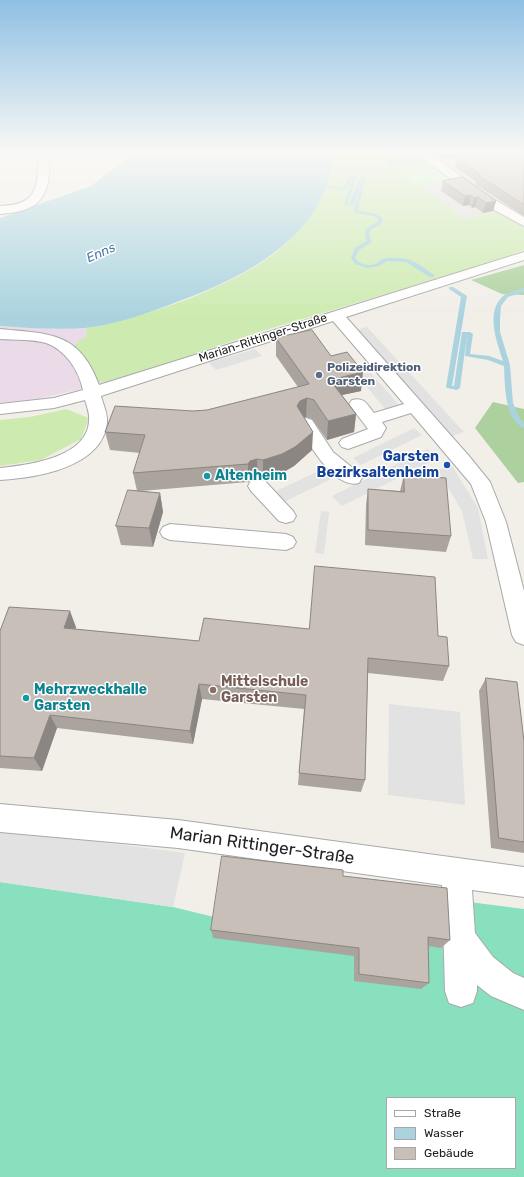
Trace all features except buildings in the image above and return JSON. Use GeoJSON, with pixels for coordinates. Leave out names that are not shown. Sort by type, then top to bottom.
{"type":"FeatureCollection","features":[{"type":"Feature","properties":{"kind":"street"},"geometry":{"type":"LineString","coordinates":[[0,210],[22,207]]}},
{"type":"Feature","properties":{"kind":"street"},"geometry":{"type":"LineString","coordinates":[[498,207],[524,222]]}},
{"type":"Feature","properties":{"kind":"street","name":"Marian-Rittinger-Straße"},"geometry":{"type":"LineString","coordinates":[[0,409],[54,403],[92,393],[524,256]]}},
{"type":"Feature","properties":{"kind":"street"},"geometry":{"type":"LineString","coordinates":[[336,315],[480,482],[496,522],[524,635]]}},
{"type":"Feature","properties":{"kind":"street"},"geometry":{"type":"LineString","coordinates":[[0,334],[38,337],[57,341],[70,351],[78,360],[92,387],[98,423],[96,433],[78,453],[60,462],[40,469],[0,474]]}},
{"type":"Feature","properties":{"kind":"street"},"geometry":{"type":"LineString","coordinates":[[348,443],[375,432],[377,428],[358,404]]}},
{"type":"Feature","properties":{"kind":"street"},"geometry":{"type":"LineString","coordinates":[[370,420],[415,406]]}},
{"type":"Feature","properties":{"kind":"street"},"geometry":{"type":"LineString","coordinates":[[306,424],[326,456],[352,478]]}},
{"type":"Feature","properties":{"kind":"street"},"geometry":{"type":"LineString","coordinates":[[258,486],[286,516]]}},
{"type":"Feature","properties":{"kind":"street"},"geometry":{"type":"LineString","coordinates":[[170,532],[286,542]]}},
{"type":"Feature","properties":{"kind":"street","name":"Marian Rittinger-Straße"},"geometry":{"type":"LineString","coordinates":[[0,818],[178,834],[524,882]]}},
{"type":"Feature","properties":{"kind":"street"},"geometry":{"type":"LineString","coordinates":[[456,872],[461,991]]}},
{"type":"Feature","properties":{"kind":"street"},"geometry":{"type":"LineString","coordinates":[[460,939],[482,968],[497,981],[502,985],[524,994]]}},
{"type":"Feature","properties":{"kind":"shaded area"},"geometry":{"type":"Polygon","coordinates":[[[448,207],[524,207],[524,228],[498,211],[464,219],[448,207]]]}},
{"type":"Feature","properties":{"kind":"shaded area"},"geometry":{"type":"Polygon","coordinates":[[[0,326],[66,329],[86,328],[93,381],[105,382],[37,399],[0,403],[0,326]]]}},
{"type":"Feature","properties":{"kind":"shaded area"},"geometry":{"type":"Polygon","coordinates":[[[367,327],[464,432],[452,436],[356,330],[367,327]]]}},
{"type":"Feature","properties":{"kind":"shaded area"},"geometry":{"type":"Polygon","coordinates":[[[255,349],[262,356],[216,370],[209,363],[255,349]]]}},
{"type":"Feature","properties":{"kind":"shaded area"},"geometry":{"type":"Polygon","coordinates":[[[370,372],[400,406],[385,409],[357,375],[370,372]]]}},
{"type":"Feature","properties":{"kind":"shaded area"},"geometry":{"type":"Polygon","coordinates":[[[414,428],[422,435],[361,465],[353,458],[414,428]]]}},
{"type":"Feature","properties":{"kind":"shaded area"},"geometry":{"type":"Polygon","coordinates":[[[427,449],[438,458],[342,506],[332,496],[427,449]]]}},
{"type":"Feature","properties":{"kind":"shaded area"},"geometry":{"type":"Polygon","coordinates":[[[452,466],[478,508],[488,559],[473,559],[462,511],[438,470],[452,466]]]}},
{"type":"Feature","properties":{"kind":"shaded area"},"geometry":{"type":"Polygon","coordinates":[[[321,470],[331,479],[282,503],[272,493],[321,470]]]}},
{"type":"Feature","properties":{"kind":"shaded area"},"geometry":{"type":"Polygon","coordinates":[[[321,511],[329,512],[324,554],[315,553],[321,511]]]}},
{"type":"Feature","properties":{"kind":"shaded area"},"geometry":{"type":"Polygon","coordinates":[[[389,704],[460,712],[465,805],[388,795],[389,704]]]}},
{"type":"Feature","properties":{"kind":"shaded area"},"geometry":{"type":"Polygon","coordinates":[[[0,829],[185,853],[173,907],[0,882],[0,829]]]}},
{"type":"Feature","properties":{"kind":"green space"},"geometry":{"type":"Polygon","coordinates":[[[313,207],[449,207],[464,219],[498,211],[524,228],[524,250],[479,266],[259,332],[157,367],[105,382],[93,381],[75,349],[75,345],[80,340],[87,337],[86,328],[137,316],[166,307],[222,284],[271,256],[290,240],[313,207]]]}},
{"type":"Feature","properties":{"kind":"green space"},"geometry":{"type":"Polygon","coordinates":[[[524,265],[524,295],[502,294],[471,280],[524,265]]]}},
{"type":"Feature","properties":{"kind":"green space"},"geometry":{"type":"Polygon","coordinates":[[[493,402],[524,409],[524,482],[518,483],[475,428],[493,402]]]}},
{"type":"Feature","properties":{"kind":"green space"},"geometry":{"type":"Polygon","coordinates":[[[66,409],[89,418],[81,439],[41,460],[0,466],[0,420],[30,417],[66,409]]]}},
{"type":"Feature","properties":{"kind":"green space"},"geometry":{"type":"Polygon","coordinates":[[[0,882],[173,907],[214,917],[438,898],[524,909],[524,1177],[0,1177],[0,882]]]}},
{"type":"Feature","properties":{"kind":"water","name":"Enns"},"geometry":{"type":"Polygon","coordinates":[[[31,207],[316,207],[297,233],[275,252],[250,269],[223,283],[159,309],[127,319],[106,325],[64,329],[0,326],[0,218],[31,207]]]}},
{"type":"Feature","properties":{"kind":"waterway"},"geometry":{"type":"LineString","coordinates":[[357,207],[358,212],[375,215],[381,219],[379,223],[368,229],[367,235],[370,242],[357,249],[353,258],[357,263],[363,266],[370,266],[377,265],[382,261],[387,260],[407,261],[432,276]]}},
{"type":"Feature","properties":{"kind":"waterway"},"geometry":{"type":"LineString","coordinates":[[451,288],[464,296],[449,387],[457,388],[464,333],[470,334],[467,355],[489,358],[507,365]]}},
{"type":"Feature","properties":{"kind":"waterway"},"geometry":{"type":"LineString","coordinates":[[507,365],[497,332],[498,306],[506,296],[524,290]]}},
{"type":"Feature","properties":{"kind":"waterway"},"geometry":{"type":"LineString","coordinates":[[507,365],[510,403],[517,420],[524,426]]}},
{"type":"Feature","properties":{"kind":"place","name":"Polizeidirektion Garsten"},"geometry":{"type":"Point","coordinates":[319,375]}},
{"type":"Feature","properties":{"kind":"place","name":"Garsten Bezirksaltenheim"},"geometry":{"type":"Point","coordinates":[447,465]}},
{"type":"Feature","properties":{"kind":"place","name":"Altenheim"},"geometry":{"type":"Point","coordinates":[207,476]}},
{"type":"Feature","properties":{"kind":"place","name":"Mittelschule Garsten"},"geometry":{"type":"Point","coordinates":[213,690]}},
{"type":"Feature","properties":{"kind":"place","name":"Mehrzweckhalle Garsten"},"geometry":{"type":"Point","coordinates":[26,698]}}]}
